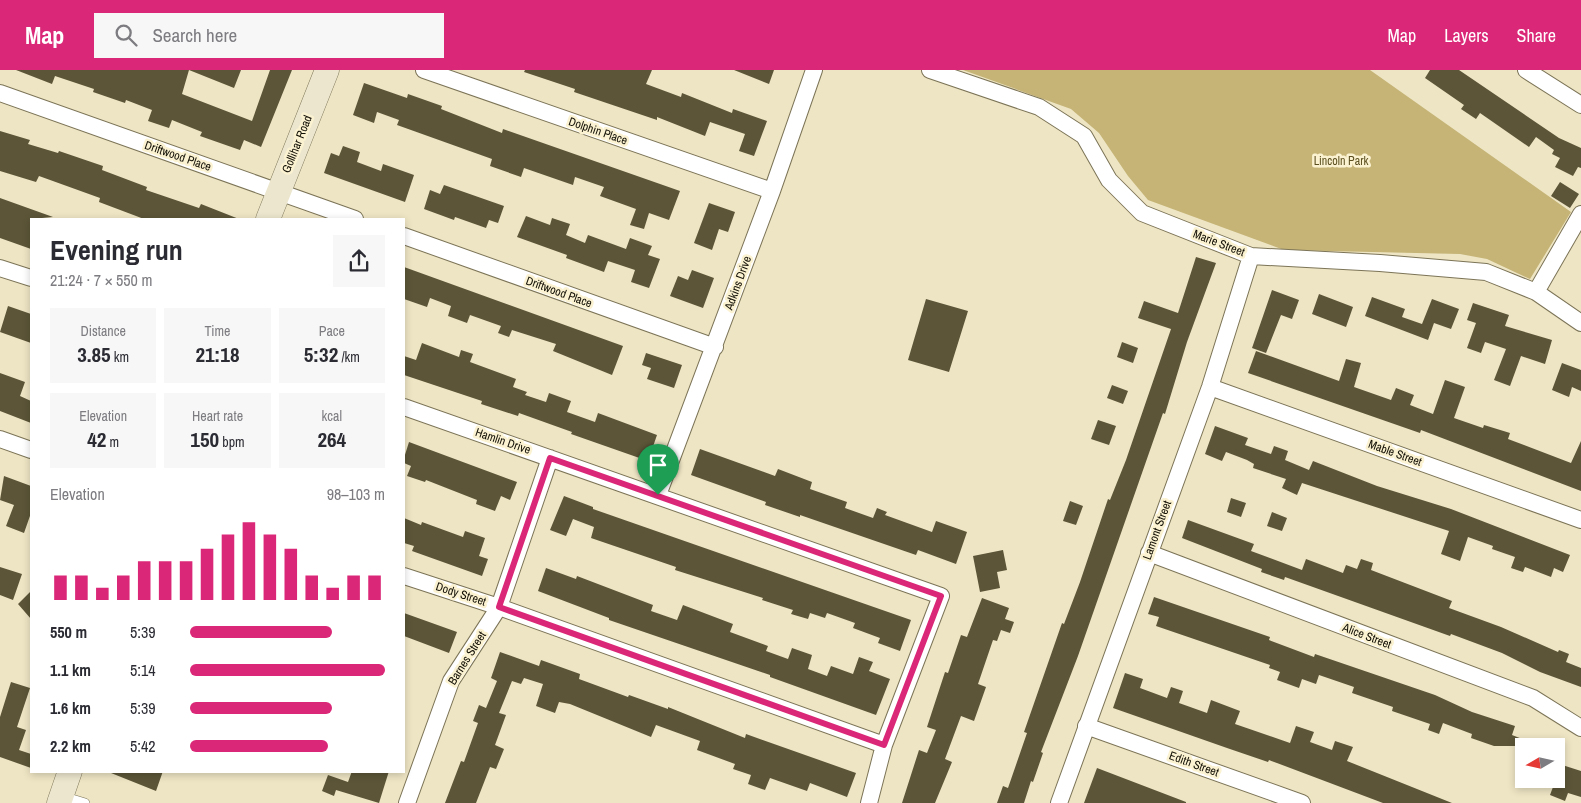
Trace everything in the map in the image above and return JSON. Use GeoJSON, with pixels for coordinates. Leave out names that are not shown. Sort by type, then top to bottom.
{"type":"FeatureCollection","features":[{"type":"Feature","properties":{"kind":"main road","name":"Gollihar Road"},"geometry":{"type":"LineString","coordinates":[[268,218],[327,70]]}},
{"type":"Feature","properties":{"kind":"main road"},"geometry":{"type":"LineString","coordinates":[[60,799],[69,773]]}},
{"type":"Feature","properties":{"kind":"street","name":"Dolphin Place"},"geometry":{"type":"LineString","coordinates":[[424,70],[772,191]]}},
{"type":"Feature","properties":{"kind":"street","name":"Adkins Drive"},"geometry":{"type":"LineString","coordinates":[[658,495],[715,347],[814,70]]}},
{"type":"Feature","properties":{"kind":"street","name":"Marie Street"},"geometry":{"type":"LineString","coordinates":[[930,70],[1039,107],[1084,136],[1109,180],[1142,213],[1251,256],[1380,263],[1486,272],[1536,292],[1581,323]]}},
{"type":"Feature","properties":{"kind":"street"},"geometry":{"type":"LineString","coordinates":[[1534,72],[1581,105]]}},
{"type":"Feature","properties":{"kind":"street","name":"Driftwood Place"},"geometry":{"type":"LineString","coordinates":[[0,94],[352,218]]}},
{"type":"Feature","properties":{"kind":"street"},"geometry":{"type":"LineString","coordinates":[[1536,292],[1581,214]]}},
{"type":"Feature","properties":{"kind":"street","name":"Driftwood Place"},"geometry":{"type":"LineString","coordinates":[[405,236],[715,347]]}},
{"type":"Feature","properties":{"kind":"street","name":"Lamont Street"},"geometry":{"type":"LineString","coordinates":[[1059,803],[1210,387],[1251,256]]}},
{"type":"Feature","properties":{"kind":"street"},"geometry":{"type":"LineString","coordinates":[[0,268],[30,278]]}},
{"type":"Feature","properties":{"kind":"street","name":"Mable Street"},"geometry":{"type":"LineString","coordinates":[[1210,387],[1581,520]]}},
{"type":"Feature","properties":{"kind":"street","name":"Hamlin Drive"},"geometry":{"type":"LineString","coordinates":[[405,407],[941,596],[884,745]]}},
{"type":"Feature","properties":{"kind":"street"},"geometry":{"type":"LineString","coordinates":[[0,439],[30,450]]}},
{"type":"Feature","properties":{"kind":"street","name":"Barnes Street"},"geometry":{"type":"LineString","coordinates":[[407,803],[451,681],[499,607],[550,458]]}},
{"type":"Feature","properties":{"kind":"street","name":"Alice Street"},"geometry":{"type":"LineString","coordinates":[[1149,553],[1533,698],[1581,728]]}},
{"type":"Feature","properties":{"kind":"street","name":"Dody Street"},"geometry":{"type":"LineString","coordinates":[[405,576],[499,607],[884,745]]}},
{"type":"Feature","properties":{"kind":"street","name":"Edith Street"},"geometry":{"type":"LineString","coordinates":[[1086,726],[1302,803]]}},
{"type":"Feature","properties":{"kind":"street"},"geometry":{"type":"LineString","coordinates":[[869,803],[884,745]]}},
{"type":"Feature","properties":{"kind":"lane"},"geometry":{"type":"LineString","coordinates":[[60,799],[85,803]]}},
{"type":"Feature","properties":{"kind":"green space","name":"Lincoln Park"},"geometry":{"type":"Polygon","coordinates":[[[963,70],[1370,70],[1571,212],[1530,279],[1487,259],[1460,254],[1284,250],[1148,200],[1128,176],[1099,133],[1071,109],[963,70]]]}},
{"type":"Feature","properties":{"kind":"building"},"geometry":{"type":"Polygon","coordinates":[[[16,70],[189,70],[182,94],[252,121],[270,70],[292,70],[261,147],[244,140],[240,150],[200,136],[202,132],[172,120],[169,128],[148,121],[152,110],[126,100],[125,103],[93,92],[94,89],[55,76],[52,84],[16,70]]]}},
{"type":"Feature","properties":{"kind":"building"},"geometry":{"type":"Polygon","coordinates":[[[189,70],[241,70],[234,88],[189,70]]]}},
{"type":"Feature","properties":{"kind":"building"},"geometry":{"type":"Polygon","coordinates":[[[525,70],[652,70],[646,84],[681,97],[682,93],[732,113],[733,109],[767,121],[754,156],[739,151],[745,134],[710,122],[705,136],[657,117],[657,120],[574,92],[575,89],[524,72],[525,70]]]}},
{"type":"Feature","properties":{"kind":"building"},"geometry":{"type":"Polygon","coordinates":[[[734,70],[774,70],[769,84],[734,70]]]}},
{"type":"Feature","properties":{"kind":"building"},"geometry":{"type":"Polygon","coordinates":[[[1430,70],[1459,70],[1559,138],[1581,148],[1581,168],[1578,167],[1573,176],[1555,167],[1560,158],[1552,154],[1554,150],[1536,137],[1529,147],[1480,113],[1476,119],[1461,109],[1464,105],[1425,78],[1430,70]]]}},
{"type":"Feature","properties":{"kind":"building"},"geometry":{"type":"Polygon","coordinates":[[[364,83],[407,98],[408,94],[442,106],[441,109],[502,133],[503,129],[680,191],[669,220],[649,213],[644,229],[630,225],[636,209],[600,196],[604,187],[575,177],[573,185],[524,168],[521,177],[490,166],[492,159],[397,125],[399,120],[377,112],[374,123],[353,115],[364,83]]]}},
{"type":"Feature","properties":{"kind":"building"},"geometry":{"type":"Polygon","coordinates":[[[0,131],[30,140],[28,144],[58,153],[59,151],[103,166],[102,170],[147,187],[146,190],[199,208],[201,204],[236,218],[141,218],[99,202],[100,198],[39,176],[36,182],[0,171],[0,131]]]}},
{"type":"Feature","properties":{"kind":"building"},"geometry":{"type":"Polygon","coordinates":[[[343,146],[360,152],[357,162],[381,171],[383,164],[414,175],[405,202],[324,173],[331,153],[339,156],[343,146]]]}},
{"type":"Feature","properties":{"kind":"building"},"geometry":{"type":"Polygon","coordinates":[[[1560,182],[1579,194],[1570,208],[1551,196],[1560,182]]]}},
{"type":"Feature","properties":{"kind":"building"},"geometry":{"type":"Polygon","coordinates":[[[444,185],[504,206],[498,223],[489,220],[486,228],[455,217],[454,220],[424,209],[430,190],[440,194],[444,185]]]}},
{"type":"Feature","properties":{"kind":"building"},"geometry":{"type":"Polygon","coordinates":[[[0,198],[53,217],[30,218],[30,249],[0,238],[0,198]]]}},
{"type":"Feature","properties":{"kind":"building"},"geometry":{"type":"Polygon","coordinates":[[[709,203],[735,212],[728,232],[719,229],[712,250],[694,243],[709,203]]]}},
{"type":"Feature","properties":{"kind":"building"},"geometry":{"type":"Polygon","coordinates":[[[526,216],[550,225],[552,218],[570,224],[566,235],[585,243],[588,235],[626,249],[630,238],[652,246],[648,255],[660,259],[649,288],[631,282],[635,270],[608,261],[604,272],[566,258],[567,255],[517,237],[526,216]]]}},
{"type":"Feature","properties":{"kind":"building"},"geometry":{"type":"Polygon","coordinates":[[[1196,257],[1216,263],[1187,342],[1165,414],[1163,413],[1078,656],[1041,752],[1043,753],[1033,782],[1031,781],[1024,803],[997,803],[1003,786],[1008,788],[1027,733],[1024,732],[1062,623],[1064,624],[1080,582],[1108,499],[1110,500],[1126,460],[1171,329],[1138,318],[1144,301],[1178,313],[1196,257]]]}},
{"type":"Feature","properties":{"kind":"building"},"geometry":{"type":"Polygon","coordinates":[[[405,267],[623,346],[612,375],[553,351],[556,344],[512,330],[509,337],[498,333],[501,326],[470,315],[467,323],[448,316],[451,306],[430,298],[427,307],[405,299],[405,267]]]}},
{"type":"Feature","properties":{"kind":"building"},"geometry":{"type":"Polygon","coordinates":[[[692,270],[714,278],[703,308],[670,296],[678,276],[688,280],[692,270]]]}},
{"type":"Feature","properties":{"kind":"building"},"geometry":{"type":"Polygon","coordinates":[[[1272,290],[1299,300],[1292,319],[1281,315],[1266,353],[1252,348],[1272,290]]]}},
{"type":"Feature","properties":{"kind":"building"},"geometry":{"type":"Polygon","coordinates":[[[1319,294],[1353,307],[1346,327],[1312,314],[1319,294]]]}},
{"type":"Feature","properties":{"kind":"building"},"geometry":{"type":"Polygon","coordinates":[[[1372,297],[1405,309],[1402,317],[1422,324],[1432,299],[1459,309],[1451,329],[1434,323],[1428,340],[1365,316],[1372,297]]]}},
{"type":"Feature","properties":{"kind":"building"},"geometry":{"type":"Polygon","coordinates":[[[926,299],[968,311],[949,372],[908,360],[926,299]]]}},
{"type":"Feature","properties":{"kind":"building"},"geometry":{"type":"Polygon","coordinates":[[[1473,303],[1509,315],[1505,326],[1552,340],[1545,364],[1521,356],[1510,386],[1494,380],[1506,349],[1485,342],[1481,353],[1467,348],[1476,323],[1467,320],[1473,303]]]}},
{"type":"Feature","properties":{"kind":"building"},"geometry":{"type":"Polygon","coordinates":[[[8,306],[30,314],[30,343],[0,332],[8,306]]]}},
{"type":"Feature","properties":{"kind":"building"},"geometry":{"type":"Polygon","coordinates":[[[1122,342],[1138,348],[1133,363],[1117,357],[1122,342]]]}},
{"type":"Feature","properties":{"kind":"building"},"geometry":{"type":"Polygon","coordinates":[[[422,343],[459,357],[461,350],[473,354],[470,362],[516,379],[513,387],[527,392],[525,395],[546,402],[549,393],[571,401],[567,412],[595,422],[598,413],[657,435],[648,461],[571,434],[572,432],[519,413],[518,416],[481,404],[482,401],[405,375],[405,356],[416,360],[422,343]]]}},
{"type":"Feature","properties":{"kind":"building"},"geometry":{"type":"Polygon","coordinates":[[[1256,351],[1339,381],[1346,359],[1361,363],[1354,387],[1391,400],[1396,388],[1414,395],[1410,405],[1433,414],[1445,380],[1465,387],[1454,418],[1483,428],[1484,425],[1510,433],[1508,439],[1571,463],[1581,441],[1581,491],[1421,430],[1420,433],[1248,373],[1256,351]]]}},
{"type":"Feature","properties":{"kind":"building"},"geometry":{"type":"Polygon","coordinates":[[[646,353],[682,365],[674,388],[647,379],[651,368],[642,365],[646,353]]]}},
{"type":"Feature","properties":{"kind":"building"},"geometry":{"type":"Polygon","coordinates":[[[1562,363],[1581,370],[1581,391],[1572,387],[1569,397],[1552,390],[1562,363]]]}},
{"type":"Feature","properties":{"kind":"building"},"geometry":{"type":"Polygon","coordinates":[[[0,373],[25,382],[20,396],[30,401],[30,423],[0,411],[0,373]]]}},
{"type":"Feature","properties":{"kind":"building"},"geometry":{"type":"Polygon","coordinates":[[[1112,385],[1128,391],[1123,404],[1107,398],[1112,385]]]}},
{"type":"Feature","properties":{"kind":"building"},"geometry":{"type":"Polygon","coordinates":[[[1098,420],[1116,426],[1109,445],[1091,439],[1098,420]]]}},
{"type":"Feature","properties":{"kind":"building"},"geometry":{"type":"Polygon","coordinates":[[[1215,426],[1248,438],[1245,445],[1271,454],[1274,446],[1288,451],[1285,460],[1309,470],[1313,461],[1377,486],[1451,509],[1570,555],[1563,572],[1554,568],[1551,577],[1525,567],[1523,572],[1511,568],[1515,557],[1492,549],[1493,546],[1468,537],[1460,561],[1441,554],[1449,531],[1302,483],[1297,495],[1282,488],[1286,479],[1253,468],[1254,464],[1247,460],[1226,452],[1222,461],[1205,454],[1215,426]]]}},
{"type":"Feature","properties":{"kind":"building"},"geometry":{"type":"Polygon","coordinates":[[[409,442],[517,482],[510,500],[501,496],[495,511],[476,504],[477,500],[426,480],[425,482],[407,476],[411,466],[405,463],[405,455],[409,442]]]}},
{"type":"Feature","properties":{"kind":"building"},"geometry":{"type":"Polygon","coordinates":[[[700,449],[775,476],[778,469],[812,482],[810,489],[847,502],[845,508],[873,518],[877,508],[887,512],[885,515],[932,532],[936,521],[967,532],[956,564],[918,550],[916,555],[800,515],[800,517],[765,505],[766,502],[691,475],[700,449]]]}},
{"type":"Feature","properties":{"kind":"building"},"geometry":{"type":"Polygon","coordinates":[[[4,476],[30,486],[30,516],[24,533],[6,526],[14,505],[0,500],[4,476]]]}},
{"type":"Feature","properties":{"kind":"building"},"geometry":{"type":"Polygon","coordinates":[[[564,496],[593,507],[593,509],[911,620],[900,651],[878,643],[880,638],[853,628],[855,623],[827,613],[825,618],[810,613],[808,619],[791,614],[793,610],[762,600],[763,598],[675,570],[676,567],[591,538],[594,527],[573,519],[566,536],[550,530],[564,496]]]}},
{"type":"Feature","properties":{"kind":"building"},"geometry":{"type":"Polygon","coordinates":[[[1231,498],[1246,503],[1241,517],[1227,512],[1231,498]]]}},
{"type":"Feature","properties":{"kind":"building"},"geometry":{"type":"Polygon","coordinates":[[[1070,501],[1083,506],[1076,525],[1063,521],[1070,501]]]}},
{"type":"Feature","properties":{"kind":"building"},"geometry":{"type":"Polygon","coordinates":[[[1272,512],[1287,518],[1282,531],[1267,526],[1272,512]]]}},
{"type":"Feature","properties":{"kind":"building"},"geometry":{"type":"Polygon","coordinates":[[[405,518],[421,525],[422,522],[463,537],[465,531],[485,538],[479,556],[488,559],[482,576],[412,551],[414,546],[405,543],[405,518]]]}},
{"type":"Feature","properties":{"kind":"building"},"geometry":{"type":"Polygon","coordinates":[[[1188,520],[1254,544],[1251,551],[1302,570],[1306,559],[1343,573],[1346,565],[1357,569],[1361,559],[1373,563],[1371,570],[1452,601],[1449,608],[1501,627],[1558,652],[1559,650],[1569,654],[1566,662],[1581,668],[1581,687],[1540,672],[1502,653],[1451,634],[1450,636],[1285,577],[1284,580],[1261,572],[1262,569],[1182,538],[1188,520]]]}},
{"type":"Feature","properties":{"kind":"building"},"geometry":{"type":"Polygon","coordinates":[[[1003,550],[1007,570],[997,572],[1000,588],[980,592],[973,556],[1003,550]]]}},
{"type":"Feature","properties":{"kind":"building"},"geometry":{"type":"Polygon","coordinates":[[[0,567],[22,574],[13,600],[0,595],[0,567]]]}},
{"type":"Feature","properties":{"kind":"building"},"geometry":{"type":"Polygon","coordinates":[[[546,568],[576,579],[577,576],[653,605],[651,611],[677,620],[683,605],[733,624],[730,632],[768,646],[766,651],[788,659],[792,648],[812,655],[808,669],[827,676],[831,666],[853,674],[859,657],[873,662],[869,671],[890,679],[876,715],[770,677],[770,675],[609,620],[609,618],[538,591],[546,568]]]}},
{"type":"Feature","properties":{"kind":"building"},"geometry":{"type":"Polygon","coordinates":[[[30,592],[30,618],[18,604],[30,592]]]}},
{"type":"Feature","properties":{"kind":"building"},"geometry":{"type":"Polygon","coordinates":[[[1154,597],[1270,637],[1269,640],[1314,657],[1315,654],[1435,695],[1472,712],[1515,726],[1512,735],[1520,738],[1515,738],[1515,746],[1494,746],[1471,738],[1472,734],[1443,723],[1439,734],[1428,730],[1430,724],[1392,711],[1393,707],[1352,693],[1354,687],[1319,675],[1316,684],[1302,679],[1299,688],[1277,680],[1280,672],[1269,668],[1270,665],[1156,626],[1159,617],[1148,614],[1154,597]]]}},
{"type":"Feature","properties":{"kind":"building"},"geometry":{"type":"Polygon","coordinates":[[[982,598],[1009,608],[1005,619],[1014,622],[1010,633],[1001,630],[997,641],[993,640],[978,684],[986,687],[974,721],[961,716],[945,759],[952,762],[935,803],[902,803],[919,750],[927,753],[936,730],[927,727],[945,672],[948,673],[961,635],[967,637],[982,598]]]}},
{"type":"Feature","properties":{"kind":"building"},"geometry":{"type":"Polygon","coordinates":[[[405,613],[457,632],[449,653],[405,636],[405,613]]]}},
{"type":"Feature","properties":{"kind":"building"},"geometry":{"type":"Polygon","coordinates":[[[500,652],[539,666],[541,660],[580,674],[579,679],[628,697],[629,695],[668,709],[668,707],[745,738],[746,734],[856,773],[847,797],[810,783],[807,791],[770,778],[765,790],[748,784],[751,775],[733,769],[735,764],[697,750],[700,741],[656,725],[651,737],[570,704],[559,702],[555,713],[536,706],[543,684],[524,678],[521,684],[512,681],[499,713],[506,715],[495,745],[504,749],[496,769],[490,767],[476,803],[445,803],[461,761],[464,762],[478,723],[473,721],[479,705],[486,708],[497,681],[491,678],[500,652]]]}},
{"type":"Feature","properties":{"kind":"building"},"geometry":{"type":"Polygon","coordinates":[[[1125,673],[1143,679],[1140,688],[1167,698],[1171,687],[1183,691],[1179,703],[1207,713],[1211,700],[1240,711],[1235,724],[1290,743],[1296,726],[1314,732],[1310,742],[1332,750],[1335,741],[1353,747],[1347,761],[1452,803],[1383,803],[1269,760],[1268,762],[1113,708],[1125,673]]]}},
{"type":"Feature","properties":{"kind":"building"},"geometry":{"type":"Polygon","coordinates":[[[11,682],[30,688],[17,727],[26,730],[19,750],[30,754],[30,768],[0,757],[0,717],[11,682]]]}},
{"type":"Feature","properties":{"kind":"building"},"geometry":{"type":"Polygon","coordinates":[[[1565,766],[1581,771],[1581,797],[1568,793],[1565,801],[1550,795],[1553,788],[1565,788],[1565,766]]]}},
{"type":"Feature","properties":{"kind":"building"},"geometry":{"type":"Polygon","coordinates":[[[1097,768],[1186,802],[1186,803],[1084,803],[1097,768]]]}},
{"type":"Feature","properties":{"kind":"building"},"geometry":{"type":"Polygon","coordinates":[[[111,773],[162,773],[156,791],[111,773]]]}},
{"type":"Feature","properties":{"kind":"building"},"geometry":{"type":"Polygon","coordinates":[[[351,773],[388,773],[379,803],[336,790],[334,796],[322,791],[328,775],[348,782],[351,773]]]}},
{"type":"Feature","properties":{"kind":"route"},"geometry":{"type":"LineString","coordinates":[[550,458],[658,495],[941,596],[884,745],[499,607],[550,458]]}}]}
